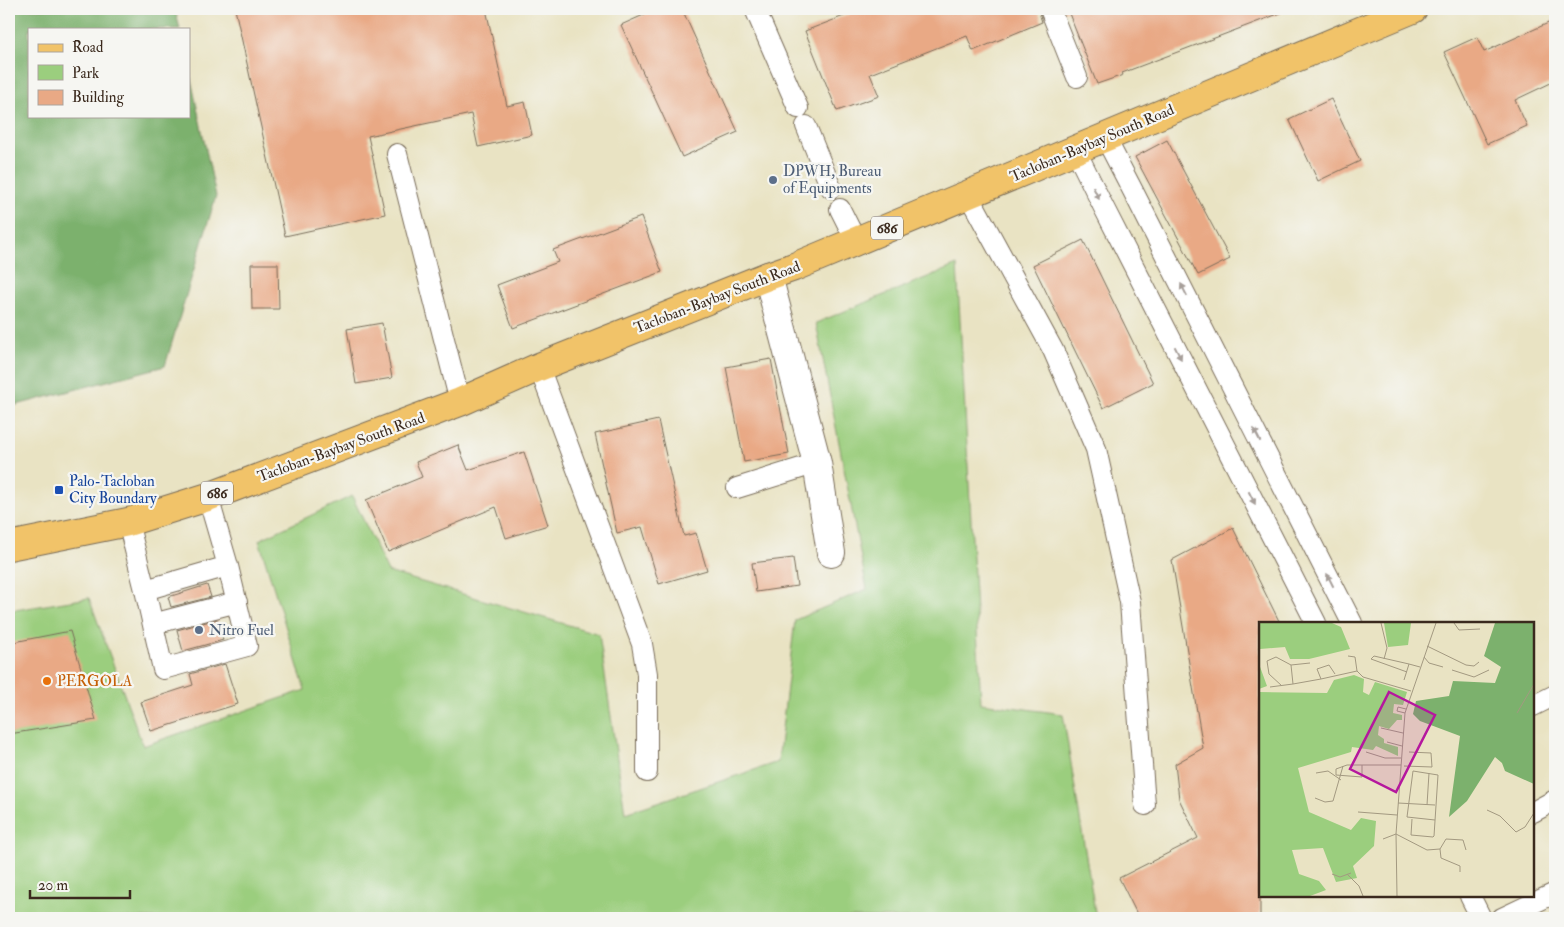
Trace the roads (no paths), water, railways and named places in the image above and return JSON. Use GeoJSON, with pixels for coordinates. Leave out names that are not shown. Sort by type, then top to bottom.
{"type":"FeatureCollection","features":[{"type":"Feature","properties":{"kind":"main road","name":"Tacloban-Baybay South Road"},"geometry":{"type":"LineString","coordinates":[[9,546],[128,522],[208,497],[460,402],[539,368],[794,267],[1413,9]]}},
{"type":"Feature","properties":{"kind":"street"},"geometry":{"type":"LineString","coordinates":[[768,276],[817,464],[831,553]]}},
{"type":"Feature","properties":{"kind":"lane"},"geometry":{"type":"LineString","coordinates":[[755,9],[831,188]]}},
{"type":"Feature","properties":{"kind":"lane"},"geometry":{"type":"LineString","coordinates":[[1050,9],[1077,77]]}},
{"type":"Feature","properties":{"kind":"lane"},"geometry":{"type":"LineString","coordinates":[[1105,137],[1351,622]]}},
{"type":"Feature","properties":{"kind":"lane"},"geometry":{"type":"LineString","coordinates":[[1075,149],[1102,206],[1315,622]]}},
{"type":"Feature","properties":{"kind":"lane"},"geometry":{"type":"LineString","coordinates":[[397,154],[460,402]]}},
{"type":"Feature","properties":{"kind":"lane"},"geometry":{"type":"LineString","coordinates":[[968,194],[1054,350],[1096,449],[1130,602],[1145,805]]}},
{"type":"Feature","properties":{"kind":"lane"},"geometry":{"type":"LineString","coordinates":[[840,209],[856,241]]}},
{"type":"Feature","properties":{"kind":"lane"},"geometry":{"type":"LineString","coordinates":[[539,368],[642,644],[647,674],[647,772]]}},
{"type":"Feature","properties":{"kind":"lane"},"geometry":{"type":"LineString","coordinates":[[737,488],[817,464]]}},
{"type":"Feature","properties":{"kind":"lane"},"geometry":{"type":"LineString","coordinates":[[128,522],[163,669],[247,646],[228,566],[208,497]]}},
{"type":"Feature","properties":{"kind":"lane"},"geometry":{"type":"LineString","coordinates":[[145,590],[228,566]]}},
{"type":"Feature","properties":{"kind":"lane"},"geometry":{"type":"LineString","coordinates":[[153,624],[236,602]]}},
{"type":"Feature","properties":{"kind":"lane"},"geometry":{"type":"LineString","coordinates":[[1534,706],[1555,695]]}},
{"type":"Feature","properties":{"kind":"lane"},"geometry":{"type":"LineString","coordinates":[[1534,811],[1555,800]]}},
{"type":"Feature","properties":{"kind":"lane"},"geometry":{"type":"LineString","coordinates":[[1502,918],[1555,893]]}},
{"type":"Feature","properties":{"kind":"lane"},"geometry":{"type":"LineString","coordinates":[[1470,897],[1481,918]]}},
{"type":"Feature","properties":{"kind":"place","name":"DPWH, Bureau of Equipments"},"geometry":{"type":"Point","coordinates":[773,180]}},
{"type":"Feature","properties":{"kind":"place","name":"Palo-Tacloban City Boundary"},"geometry":{"type":"Point","coordinates":[59,490]}},
{"type":"Feature","properties":{"kind":"place","name":"Nitro Fuel"},"geometry":{"type":"Point","coordinates":[199,630]}},
{"type":"Feature","properties":{"kind":"place","name":"PERGOLA"},"geometry":{"type":"Point","coordinates":[47,681]}}]}
